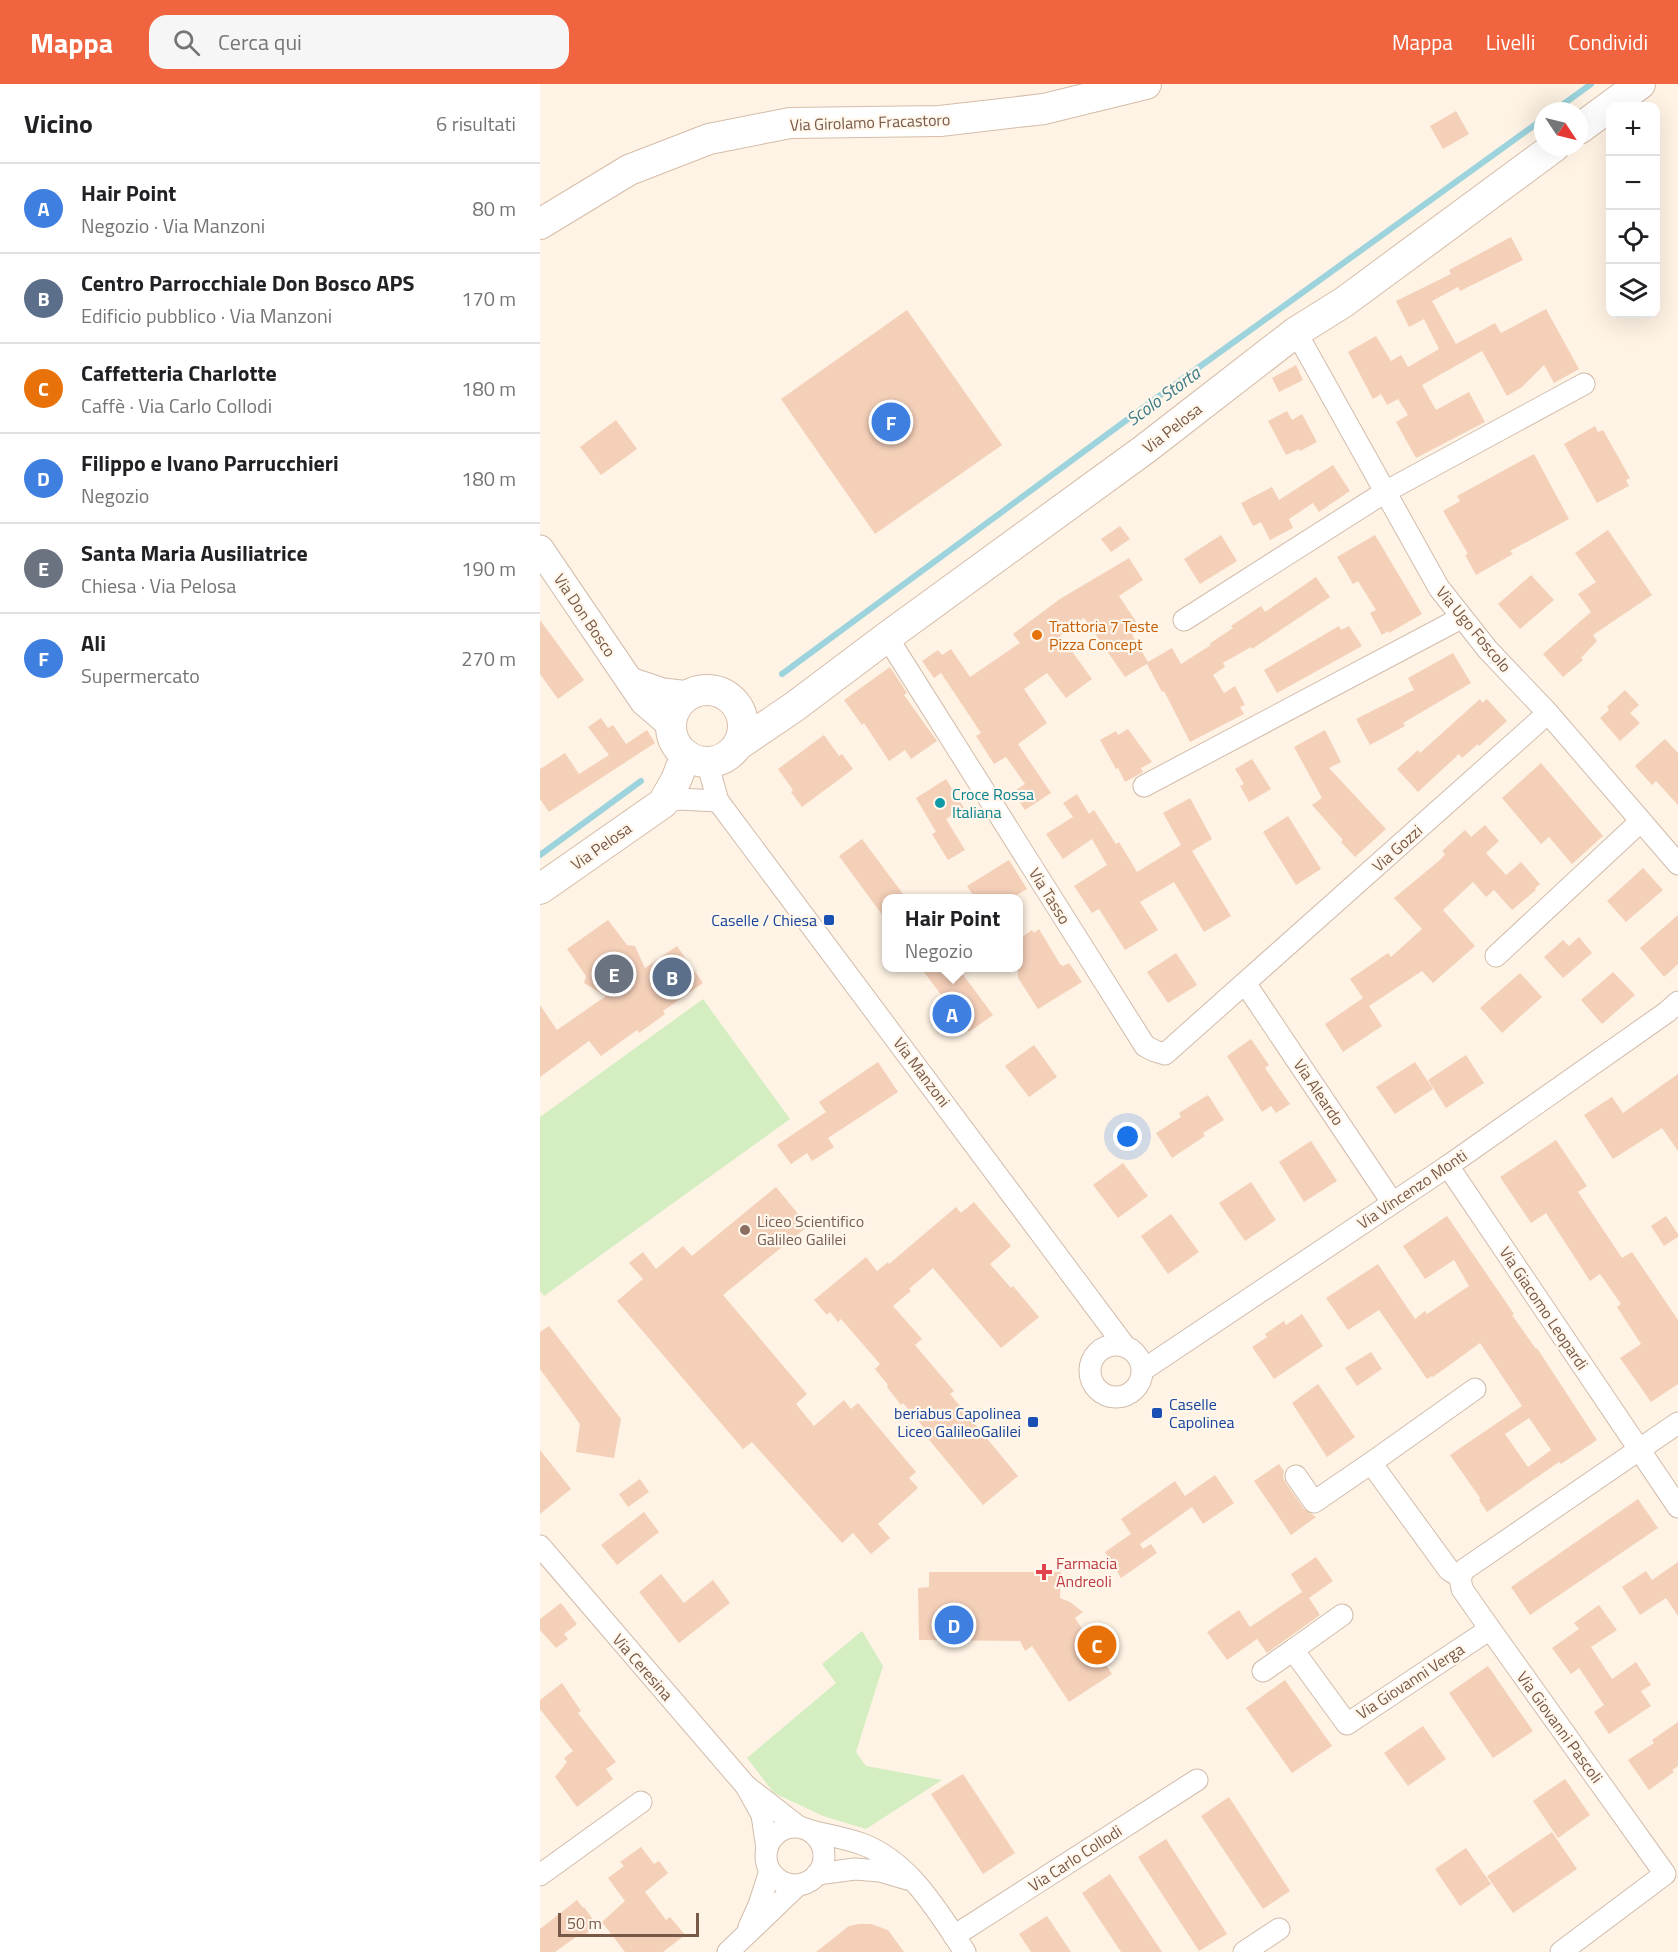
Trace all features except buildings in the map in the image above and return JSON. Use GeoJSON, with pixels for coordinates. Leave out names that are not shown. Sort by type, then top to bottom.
{"type":"FeatureCollection","features":[{"type":"Feature","properties":{"kind":"main road","name":"Via Girolamo Fracastoro"},"geometry":{"type":"LineString","coordinates":[[540,224],[629,170],[709,139],[790,123],[940,121],[1044,109],[1146,84]]}},
{"type":"Feature","properties":{"kind":"main road"},"geometry":{"type":"LineString","coordinates":[[1588,122],[1640,84]]}},
{"type":"Feature","properties":{"kind":"main road","name":"Via Pelosa"},"geometry":{"type":"LineString","coordinates":[[738,745],[1145,449],[1296,332],[1344,302],[1542,156]]}},
{"type":"Feature","properties":{"kind":"main road"},"geometry":{"type":"LineString","coordinates":[[709,690],[728,696],[736,704],[741,713],[742,735],[738,745],[730,754],[719,760],[696,759],[677,747],[672,736],[673,713],[680,702],[689,695],[709,690]]}},
{"type":"Feature","properties":{"kind":"main road"},"geometry":{"type":"LineString","coordinates":[[736,704],[789,710]]}},
{"type":"Feature","properties":{"kind":"main road"},"geometry":{"type":"LineString","coordinates":[[663,803],[675,780],[696,759]]}},
{"type":"Feature","properties":{"kind":"main road","name":"Via Pelosa"},"geometry":{"type":"LineString","coordinates":[[540,889],[663,803]]}},
{"type":"Feature","properties":{"kind":"street","name":"Via Ugo Foscolo"},"geometry":{"type":"LineString","coordinates":[[1296,332],[1439,588],[1488,650],[1548,713],[1678,864]]}},
{"type":"Feature","properties":{"kind":"street"},"geometry":{"type":"LineString","coordinates":[[1184,620],[1385,492],[1584,384]]}},
{"type":"Feature","properties":{"kind":"street","name":"Via Don Bosco"},"geometry":{"type":"LineString","coordinates":[[540,549],[644,702],[671,724]]}},
{"type":"Feature","properties":{"kind":"street"},"geometry":{"type":"LineString","coordinates":[[1144,786],[1461,618]]}},
{"type":"Feature","properties":{"kind":"street","name":"Via Tasso"},"geometry":{"type":"LineString","coordinates":[[887,637],[1145,1046],[1165,1054],[1245,983]]}},
{"type":"Feature","properties":{"kind":"street"},"geometry":{"type":"LineString","coordinates":[[630,681],[663,692],[689,695]]}},
{"type":"Feature","properties":{"kind":"street","name":"Via Gozzi"},"geometry":{"type":"LineString","coordinates":[[1245,983],[1548,713]]}},
{"type":"Feature","properties":{"kind":"street"},"geometry":{"type":"LineString","coordinates":[[696,759],[718,801]]}},
{"type":"Feature","properties":{"kind":"street"},"geometry":{"type":"LineString","coordinates":[[663,803],[678,799],[718,801]]}},
{"type":"Feature","properties":{"kind":"street","name":"Via Manzoni"},"geometry":{"type":"LineString","coordinates":[[718,801],[1124,1345]]}},
{"type":"Feature","properties":{"kind":"street"},"geometry":{"type":"LineString","coordinates":[[1496,956],[1641,821]]}},
{"type":"Feature","properties":{"kind":"street","name":"Via Aleardo"},"geometry":{"type":"LineString","coordinates":[[1245,983],[1392,1202]]}},
{"type":"Feature","properties":{"kind":"street","name":"Via Vincenzo Monti"},"geometry":{"type":"LineString","coordinates":[[1143,1370],[1448,1166],[1678,1002]]}},
{"type":"Feature","properties":{"kind":"street","name":"Via Giacomo Leopardi"},"geometry":{"type":"LineString","coordinates":[[1448,1166],[1639,1450]]}},
{"type":"Feature","properties":{"kind":"street"},"geometry":{"type":"LineString","coordinates":[[1096,1354],[1108,1346],[1124,1345],[1137,1355],[1143,1370],[1138,1386],[1131,1392],[1115,1397],[1099,1390],[1091,1376],[1090,1367],[1096,1354],[1104,1318]]}},
{"type":"Feature","properties":{"kind":"street"},"geometry":{"type":"LineString","coordinates":[[1296,1476],[1314,1502],[1474,1389]]}},
{"type":"Feature","properties":{"kind":"street"},"geometry":{"type":"LineString","coordinates":[[1460,1576],[1465,1569],[1678,1423]]}},
{"type":"Feature","properties":{"kind":"street"},"geometry":{"type":"LineString","coordinates":[[1639,1450],[1678,1507]]}},
{"type":"Feature","properties":{"kind":"street","name":"Via Giovanni Pascoli"},"geometry":{"type":"LineString","coordinates":[[1371,1463],[1449,1570],[1460,1576],[1462,1589],[1665,1874],[1561,1952]]}},
{"type":"Feature","properties":{"kind":"street","name":"Via Ceresina"},"geometry":{"type":"LineString","coordinates":[[540,1546],[746,1786],[762,1815],[767,1849],[766,1860],[770,1871]]}},
{"type":"Feature","properties":{"kind":"street"},"geometry":{"type":"LineString","coordinates":[[1263,1671],[1342,1615]]}},
{"type":"Feature","properties":{"kind":"street","name":"Via Giovanni Verga"},"geometry":{"type":"LineString","coordinates":[[1293,1650],[1347,1724],[1490,1629]]}},
{"type":"Feature","properties":{"kind":"street","name":"Via Carlo Collodi"},"geometry":{"type":"LineString","coordinates":[[959,1944],[1197,1780]]}},
{"type":"Feature","properties":{"kind":"street","name":"Via Ceresina"},"geometry":{"type":"LineString","coordinates":[[746,1786],[803,1829],[816,1836],[823,1848],[822,1866],[817,1874]]}},
{"type":"Feature","properties":{"kind":"street"},"geometry":{"type":"LineString","coordinates":[[540,1875],[641,1802]]}},
{"type":"Feature","properties":{"kind":"street"},"geometry":{"type":"LineString","coordinates":[[767,1849],[778,1832],[788,1828],[803,1829]]}},
{"type":"Feature","properties":{"kind":"street","name":"Via Ceresina"},"geometry":{"type":"LineString","coordinates":[[803,1829],[863,1844],[888,1859],[914,1881],[959,1944]]}},
{"type":"Feature","properties":{"kind":"street"},"geometry":{"type":"LineString","coordinates":[[736,1945],[798,1885],[812,1880],[817,1874],[855,1869],[880,1871],[914,1881]]}},
{"type":"Feature","properties":{"kind":"street"},"geometry":{"type":"LineString","coordinates":[[736,1945],[759,1905],[770,1871],[785,1883],[798,1885]]}},
{"type":"Feature","properties":{"kind":"street"},"geometry":{"type":"LineString","coordinates":[[1244,1952],[1279,1929]]}},
{"type":"Feature","properties":{"kind":"green space"},"geometry":{"type":"Polygon","coordinates":[[[703,999],[790,1119],[544,1296],[540,1291],[540,1117],[703,999]]]}},
{"type":"Feature","properties":{"kind":"green space"},"geometry":{"type":"Polygon","coordinates":[[[862,1631],[883,1666],[856,1752],[866,1766],[942,1780],[866,1829],[823,1816],[774,1793],[747,1758],[836,1683],[822,1664],[862,1631]]]}},
{"type":"Feature","properties":{"kind":"waterway","name":"Scolo Storta"},"geometry":{"type":"LineString","coordinates":[[1566,102],[1591,84]]}},
{"type":"Feature","properties":{"kind":"waterway","name":"Scolo Storta"},"geometry":{"type":"LineString","coordinates":[[782,674],[1166,391],[1534,125]]}},
{"type":"Feature","properties":{"kind":"waterway","name":"Scolo Storta"},"geometry":{"type":"LineString","coordinates":[[540,855],[641,781]]}},
{"type":"Feature","properties":{"kind":"place","name":"Ali"},"geometry":{"type":"Point","coordinates":[891,422]}},
{"type":"Feature","properties":{"kind":"place","name":"Trattoria 7 Teste Pizza Concept"},"geometry":{"type":"Point","coordinates":[1037,635]}},
{"type":"Feature","properties":{"kind":"place","name":"Croce Rossa Italiana"},"geometry":{"type":"Point","coordinates":[940,803]}},
{"type":"Feature","properties":{"kind":"place","name":"Caselle / Chiesa"},"geometry":{"type":"Point","coordinates":[829,920]}},
{"type":"Feature","properties":{"kind":"place","name":"Santa Maria Ausiliatrice"},"geometry":{"type":"Point","coordinates":[614,974]}},
{"type":"Feature","properties":{"kind":"place","name":"Centro Parrocchiale Don Bosco APS"},"geometry":{"type":"Point","coordinates":[672,977]}},
{"type":"Feature","properties":{"kind":"place","name":"Hair Point"},"geometry":{"type":"Point","coordinates":[952,1014]}},
{"type":"Feature","properties":{"kind":"place","name":"Liceo Scientifico Galileo Galilei"},"geometry":{"type":"Point","coordinates":[745,1230]}},
{"type":"Feature","properties":{"kind":"place","name":"Caselle Capolinea"},"geometry":{"type":"Point","coordinates":[1157,1413]}},
{"type":"Feature","properties":{"kind":"place","name":"beriabus Capolinea Liceo GalileoGalilei"},"geometry":{"type":"Point","coordinates":[1033,1422]}},
{"type":"Feature","properties":{"kind":"place","name":"Farmacia Andreoli"},"geometry":{"type":"Point","coordinates":[1044,1572]}},
{"type":"Feature","properties":{"kind":"place","name":"Filippo e Ivano Parrucchieri"},"geometry":{"type":"Point","coordinates":[954,1625]}},
{"type":"Feature","properties":{"kind":"place","name":"Caffetteria Charlotte"},"geometry":{"type":"Point","coordinates":[1097,1645]}}]}
